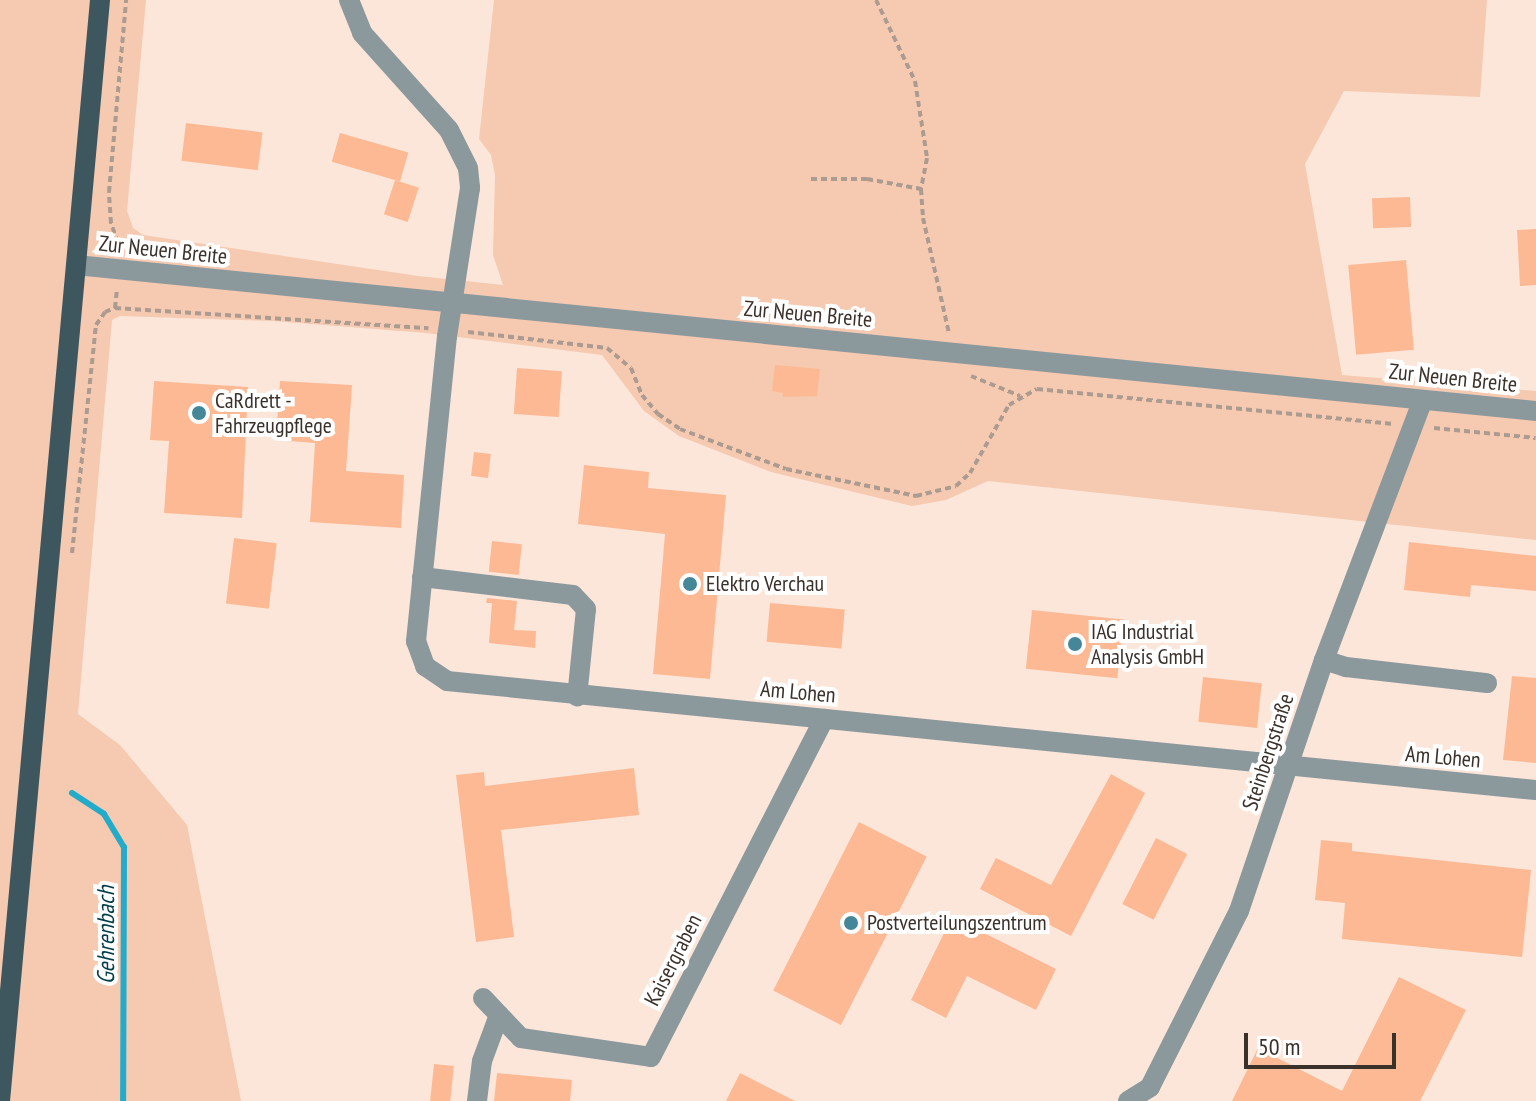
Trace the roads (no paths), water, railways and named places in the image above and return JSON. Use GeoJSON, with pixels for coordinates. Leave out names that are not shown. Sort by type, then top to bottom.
{"type":"FeatureCollection","features":[{"type":"Feature","properties":{"kind":"main road"},"geometry":{"type":"LineString","coordinates":[[0,1101],[100,0]]}},
{"type":"Feature","properties":{"kind":"street","name":"Am Lohen"},"geometry":{"type":"LineString","coordinates":[[349,0],[362,33],[449,130],[468,168],[470,188],[448,330],[416,641],[425,666],[447,681],[577,697],[1536,790]]}},
{"type":"Feature","properties":{"kind":"street","name":"Zur Neuen Breite"},"geometry":{"type":"LineString","coordinates":[[76,265],[1536,411]]}},
{"type":"Feature","properties":{"kind":"street","name":"Steinbergstraße"},"geometry":{"type":"LineString","coordinates":[[1128,1101],[1150,1087],[1239,911],[1324,660],[1423,400]]}},
{"type":"Feature","properties":{"kind":"street"},"geometry":{"type":"LineString","coordinates":[[422,577],[573,595],[586,609],[577,697]]}},
{"type":"Feature","properties":{"kind":"street"},"geometry":{"type":"LineString","coordinates":[[1324,660],[1346,667],[1487,683]]}},
{"type":"Feature","properties":{"kind":"street","name":"Kaisergraben"},"geometry":{"type":"LineString","coordinates":[[483,998],[521,1038],[651,1057],[824,719]]}},
{"type":"Feature","properties":{"kind":"street"},"geometry":{"type":"LineString","coordinates":[[477,1101],[482,1061],[499,1015]]}},
{"type":"Feature","properties":{"kind":"waterway","name":"Gehrenbach"},"geometry":{"type":"LineString","coordinates":[[72,793],[104,814],[124,847],[123,1101]]}},
{"type":"Feature","properties":{"kind":"place","name":"CaRdrett - Fahrzeugpflege"},"geometry":{"type":"Point","coordinates":[199,413]}},
{"type":"Feature","properties":{"kind":"place","name":"Elektro Verchau"},"geometry":{"type":"Point","coordinates":[690,584]}},
{"type":"Feature","properties":{"kind":"place","name":"IAG Industrial Analysis GmbH"},"geometry":{"type":"Point","coordinates":[1075,644]}},
{"type":"Feature","properties":{"kind":"place","name":"Postverteilungszentrum"},"geometry":{"type":"Point","coordinates":[851,923]}}]}
